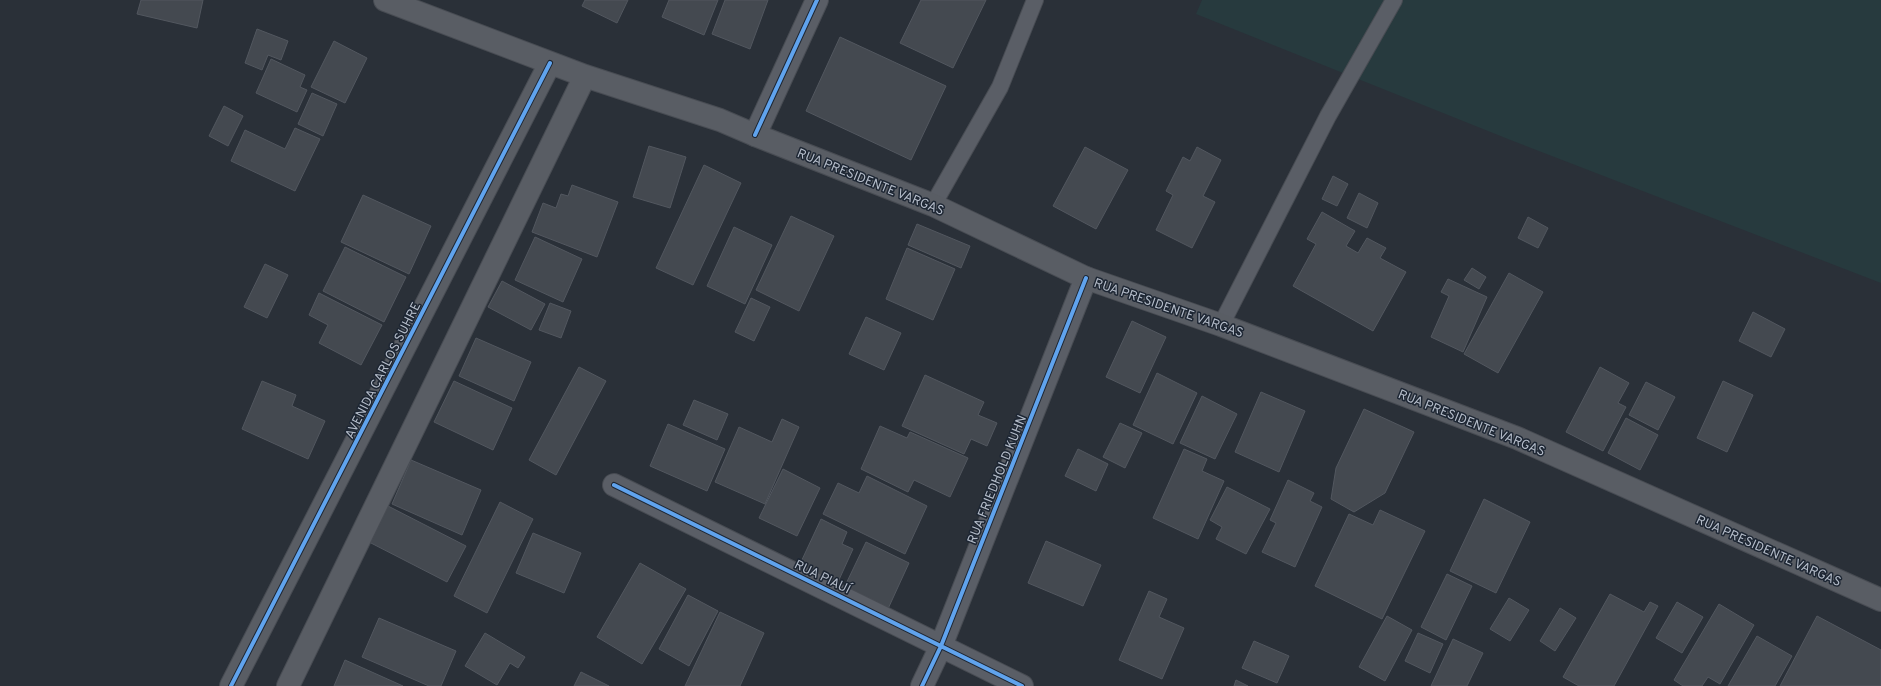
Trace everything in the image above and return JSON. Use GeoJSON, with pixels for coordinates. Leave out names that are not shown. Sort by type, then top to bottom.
{"type":"FeatureCollection","features":[{"type":"Feature","properties":{"kind":"main road","name":"RUA PRESIDENTE VARGAS"},"geometry":{"type":"LineString","coordinates":[[385,0],[585,76],[720,120],[934,205],[1086,278],[1221,325],[1517,438],[1881,600]]}},
{"type":"Feature","properties":{"kind":"main road","name":"AVENIDA CARLOS SUHRE"},"geometry":{"type":"LineString","coordinates":[[231,686],[550,63]]}},
{"type":"Feature","properties":{"kind":"main road"},"geometry":{"type":"LineString","coordinates":[[288,686],[585,76]]}},
{"type":"Feature","properties":{"kind":"street"},"geometry":{"type":"LineString","coordinates":[[755,135],[817,0]]}},
{"type":"Feature","properties":{"kind":"street","name":"RUA FRIEDHOLD KUHN"},"geometry":{"type":"LineString","coordinates":[[922,686],[941,646],[1086,278]]}},
{"type":"Feature","properties":{"kind":"street","name":"RUA PIAUÍ"},"geometry":{"type":"LineString","coordinates":[[614,485],[1022,686]]}},
{"type":"Feature","properties":{"kind":"lane"},"geometry":{"type":"LineString","coordinates":[[934,205],[1000,87],[1035,0]]}},
{"type":"Feature","properties":{"kind":"lane"},"geometry":{"type":"LineString","coordinates":[[1221,325],[1328,116],[1394,0]]}},
{"type":"Feature","properties":{"kind":"green space"},"geometry":{"type":"Polygon","coordinates":[[[1202,0],[1881,0],[1881,283],[1508,139],[1196,14],[1202,0]]]}},
{"type":"Feature","properties":{"kind":"building"},"geometry":{"type":"Polygon","coordinates":[[[141,0],[203,0],[197,28],[137,14],[141,0]]]}},
{"type":"Feature","properties":{"kind":"building"},"geometry":{"type":"Polygon","coordinates":[[[585,0],[628,0],[617,23],[582,6],[585,0]]]}},
{"type":"Feature","properties":{"kind":"building"},"geometry":{"type":"Polygon","coordinates":[[[669,0],[718,0],[704,35],[662,17],[669,0]]]}},
{"type":"Feature","properties":{"kind":"building"},"geometry":{"type":"Polygon","coordinates":[[[725,0],[768,0],[750,49],[712,34],[725,0]]]}},
{"type":"Feature","properties":{"kind":"building"},"geometry":{"type":"Polygon","coordinates":[[[921,0],[986,0],[953,68],[900,43],[921,0]]]}},
{"type":"Feature","properties":{"kind":"building"},"geometry":{"type":"Polygon","coordinates":[[[257,29],[288,41],[281,60],[268,55],[262,70],[245,63],[257,29]]]}},
{"type":"Feature","properties":{"kind":"building"},"geometry":{"type":"Polygon","coordinates":[[[840,37],[946,86],[911,160],[806,111],[840,37]]]}},
{"type":"Feature","properties":{"kind":"building"},"geometry":{"type":"Polygon","coordinates":[[[334,41],[367,58],[345,103],[311,87],[334,41]]]}},
{"type":"Feature","properties":{"kind":"building"},"geometry":{"type":"Polygon","coordinates":[[[271,59],[305,75],[300,87],[307,90],[297,112],[256,93],[271,59]]]}},
{"type":"Feature","properties":{"kind":"building"},"geometry":{"type":"Polygon","coordinates":[[[312,93],[337,104],[323,136],[298,124],[312,93]]]}},
{"type":"Feature","properties":{"kind":"building"},"geometry":{"type":"Polygon","coordinates":[[[224,106],[243,116],[228,146],[209,136],[224,106]]]}},
{"type":"Feature","properties":{"kind":"building"},"geometry":{"type":"Polygon","coordinates":[[[295,128],[320,139],[295,191],[231,161],[245,130],[285,149],[295,128]]]}},
{"type":"Feature","properties":{"kind":"building"},"geometry":{"type":"Polygon","coordinates":[[[649,146],[686,157],[670,208],[633,197],[649,146]]]}},
{"type":"Feature","properties":{"kind":"building"},"geometry":{"type":"Polygon","coordinates":[[[1085,147],[1128,170],[1096,229],[1053,206],[1085,147]]]}},
{"type":"Feature","properties":{"kind":"building"},"geometry":{"type":"Polygon","coordinates":[[[1197,147],[1221,160],[1203,196],[1215,202],[1192,248],[1156,230],[1173,195],[1166,191],[1183,157],[1190,161],[1197,147]]]}},
{"type":"Feature","properties":{"kind":"building"},"geometry":{"type":"Polygon","coordinates":[[[704,165],[741,183],[693,285],[656,268],[704,165]]]}},
{"type":"Feature","properties":{"kind":"building"},"geometry":{"type":"Polygon","coordinates":[[[1333,176],[1348,184],[1337,206],[1322,199],[1333,176]]]}},
{"type":"Feature","properties":{"kind":"building"},"geometry":{"type":"Polygon","coordinates":[[[572,185],[618,202],[597,257],[532,232],[543,203],[556,208],[561,194],[568,196],[572,185]]]}},
{"type":"Feature","properties":{"kind":"building"},"geometry":{"type":"Polygon","coordinates":[[[1359,193],[1378,203],[1367,228],[1347,218],[1359,193]]]}},
{"type":"Feature","properties":{"kind":"building"},"geometry":{"type":"Polygon","coordinates":[[[363,195],[431,226],[409,274],[341,242],[363,195]]]}},
{"type":"Feature","properties":{"kind":"building"},"geometry":{"type":"Polygon","coordinates":[[[1322,212],[1355,231],[1346,246],[1358,253],[1367,238],[1386,248],[1380,258],[1406,272],[1373,331],[1293,286],[1316,244],[1307,239],[1322,212]]]}},
{"type":"Feature","properties":{"kind":"building"},"geometry":{"type":"Polygon","coordinates":[[[791,216],[834,236],[799,311],[756,290],[791,216]]]}},
{"type":"Feature","properties":{"kind":"building"},"geometry":{"type":"Polygon","coordinates":[[[1528,217],[1548,228],[1538,248],[1518,238],[1528,217]]]}},
{"type":"Feature","properties":{"kind":"building"},"geometry":{"type":"Polygon","coordinates":[[[917,224],[970,246],[961,268],[908,245],[917,224]]]}},
{"type":"Feature","properties":{"kind":"building"},"geometry":{"type":"Polygon","coordinates":[[[734,227],[772,245],[745,304],[707,286],[734,227]]]}},
{"type":"Feature","properties":{"kind":"building"},"geometry":{"type":"Polygon","coordinates":[[[535,237],[582,259],[563,302],[515,280],[535,237]]]}},
{"type":"Feature","properties":{"kind":"building"},"geometry":{"type":"Polygon","coordinates":[[[345,247],[406,277],[384,322],[323,291],[345,247]]]}},
{"type":"Feature","properties":{"kind":"building"},"geometry":{"type":"Polygon","coordinates":[[[907,248],[955,269],[933,320],[886,299],[907,248]]]}},
{"type":"Feature","properties":{"kind":"building"},"geometry":{"type":"Polygon","coordinates":[[[265,264],[288,275],[267,318],[244,307],[265,264]]]}},
{"type":"Feature","properties":{"kind":"building"},"geometry":{"type":"Polygon","coordinates":[[[1472,268],[1486,277],[1479,289],[1464,280],[1472,268]]]}},
{"type":"Feature","properties":{"kind":"building"},"geometry":{"type":"Polygon","coordinates":[[[1509,273],[1543,292],[1498,373],[1464,354],[1509,273]]]}},
{"type":"Feature","properties":{"kind":"building"},"geometry":{"type":"Polygon","coordinates":[[[1448,279],[1487,297],[1463,352],[1431,337],[1449,296],[1441,292],[1448,279]]]}},
{"type":"Feature","properties":{"kind":"building"},"geometry":{"type":"Polygon","coordinates":[[[502,281],[545,304],[531,330],[488,307],[502,281]]]}},
{"type":"Feature","properties":{"kind":"building"},"geometry":{"type":"Polygon","coordinates":[[[319,293],[382,325],[361,365],[319,343],[328,325],[309,315],[319,293]]]}},
{"type":"Feature","properties":{"kind":"building"},"geometry":{"type":"Polygon","coordinates":[[[751,298],[770,307],[754,341],[735,332],[751,298]]]}},
{"type":"Feature","properties":{"kind":"building"},"geometry":{"type":"Polygon","coordinates":[[[550,303],[571,311],[561,338],[539,330],[550,303]]]}},
{"type":"Feature","properties":{"kind":"building"},"geometry":{"type":"Polygon","coordinates":[[[1753,312],[1785,329],[1771,357],[1739,341],[1753,312]]]}},
{"type":"Feature","properties":{"kind":"building"},"geometry":{"type":"Polygon","coordinates":[[[866,317],[901,333],[884,370],[849,354],[866,317]]]}},
{"type":"Feature","properties":{"kind":"building"},"geometry":{"type":"Polygon","coordinates":[[[1132,321],[1166,337],[1140,393],[1106,377],[1132,321]]]}},
{"type":"Feature","properties":{"kind":"building"},"geometry":{"type":"Polygon","coordinates":[[[476,338],[531,362],[514,401],[459,376],[476,338]]]}},
{"type":"Feature","properties":{"kind":"building"},"geometry":{"type":"Polygon","coordinates":[[[579,367],[606,381],[556,475],[529,460],[579,367]]]}},
{"type":"Feature","properties":{"kind":"building"},"geometry":{"type":"Polygon","coordinates":[[[1600,367],[1629,383],[1618,403],[1626,407],[1603,451],[1566,432],[1600,367]]]}},
{"type":"Feature","properties":{"kind":"building"},"geometry":{"type":"Polygon","coordinates":[[[1157,373],[1197,393],[1173,444],[1133,425],[1157,373]]]}},
{"type":"Feature","properties":{"kind":"building"},"geometry":{"type":"Polygon","coordinates":[[[925,375],[984,402],[978,415],[997,423],[987,446],[971,439],[964,454],[902,426],[925,375]]]}},
{"type":"Feature","properties":{"kind":"building"},"geometry":{"type":"Polygon","coordinates":[[[262,381],[296,395],[292,406],[325,421],[308,459],[242,429],[262,381]]]}},
{"type":"Feature","properties":{"kind":"building"},"geometry":{"type":"Polygon","coordinates":[[[454,381],[512,408],[493,450],[434,422],[454,381]]]}},
{"type":"Feature","properties":{"kind":"building"},"geometry":{"type":"Polygon","coordinates":[[[1723,381],[1753,395],[1727,452],[1697,438],[1723,381]]]}},
{"type":"Feature","properties":{"kind":"building"},"geometry":{"type":"Polygon","coordinates":[[[1646,382],[1675,397],[1658,430],[1629,415],[1646,382]]]}},
{"type":"Feature","properties":{"kind":"building"},"geometry":{"type":"Polygon","coordinates":[[[1261,392],[1305,411],[1279,472],[1235,452],[1261,392]]]}},
{"type":"Feature","properties":{"kind":"building"},"geometry":{"type":"Polygon","coordinates":[[[1202,396],[1237,414],[1215,459],[1180,443],[1202,396]]]}},
{"type":"Feature","properties":{"kind":"building"},"geometry":{"type":"Polygon","coordinates":[[[694,400],[728,414],[717,440],[683,425],[694,400]]]}},
{"type":"Feature","properties":{"kind":"building"},"geometry":{"type":"Polygon","coordinates":[[[1364,409],[1414,432],[1385,493],[1354,512],[1331,499],[1336,468],[1364,409]]]}},
{"type":"Feature","properties":{"kind":"building"},"geometry":{"type":"Polygon","coordinates":[[[1626,418],[1658,435],[1640,470],[1608,453],[1626,418]]]}},
{"type":"Feature","properties":{"kind":"building"},"geometry":{"type":"Polygon","coordinates":[[[782,419],[799,427],[765,504],[715,482],[739,427],[772,442],[782,419]]]}},
{"type":"Feature","properties":{"kind":"building"},"geometry":{"type":"Polygon","coordinates":[[[1120,423],[1142,433],[1125,468],[1103,457],[1120,423]]]}},
{"type":"Feature","properties":{"kind":"building"},"geometry":{"type":"Polygon","coordinates":[[[668,424],[725,449],[707,491],[650,466],[668,424]]]}},
{"type":"Feature","properties":{"kind":"building"},"geometry":{"type":"Polygon","coordinates":[[[880,426],[907,438],[910,432],[968,458],[950,497],[914,480],[908,492],[861,469],[880,426]]]}},
{"type":"Feature","properties":{"kind":"building"},"geometry":{"type":"Polygon","coordinates":[[[1078,449],[1108,464],[1096,491],[1065,476],[1078,449]]]}},
{"type":"Feature","properties":{"kind":"building"},"geometry":{"type":"Polygon","coordinates":[[[1184,449],[1207,459],[1202,471],[1224,481],[1198,539],[1153,518],[1184,449]]]}},
{"type":"Feature","properties":{"kind":"building"},"geometry":{"type":"Polygon","coordinates":[[[411,460],[481,490],[462,535],[392,504],[411,460]]]}},
{"type":"Feature","properties":{"kind":"building"},"geometry":{"type":"Polygon","coordinates":[[[783,469],[820,488],[797,536],[759,518],[783,469]]]}},
{"type":"Feature","properties":{"kind":"building"},"geometry":{"type":"Polygon","coordinates":[[[867,476],[927,506],[905,554],[823,514],[838,483],[859,493],[867,476]]]}},
{"type":"Feature","properties":{"kind":"building"},"geometry":{"type":"Polygon","coordinates":[[[1288,480],[1314,493],[1310,501],[1322,507],[1295,567],[1262,552],[1276,523],[1270,520],[1288,480]]]}},
{"type":"Feature","properties":{"kind":"building"},"geometry":{"type":"Polygon","coordinates":[[[1227,487],[1270,509],[1246,554],[1216,539],[1222,527],[1210,520],[1227,487]]]}},
{"type":"Feature","properties":{"kind":"building"},"geometry":{"type":"Polygon","coordinates":[[[1484,499],[1530,522],[1496,593],[1450,571],[1484,499]]]}},
{"type":"Feature","properties":{"kind":"building"},"geometry":{"type":"Polygon","coordinates":[[[500,502],[533,519],[487,613],[454,596],[500,502]]]}},
{"type":"Feature","properties":{"kind":"building"},"geometry":{"type":"Polygon","coordinates":[[[388,506],[466,546],[447,582],[369,542],[388,506]]]}},
{"type":"Feature","properties":{"kind":"building"},"geometry":{"type":"Polygon","coordinates":[[[1380,510],[1425,531],[1382,619],[1315,586],[1349,514],[1373,525],[1380,510]]]}},
{"type":"Feature","properties":{"kind":"building"},"geometry":{"type":"Polygon","coordinates":[[[821,519],[847,532],[842,544],[853,549],[838,582],[800,564],[821,519]]]}},
{"type":"Feature","properties":{"kind":"building"},"geometry":{"type":"Polygon","coordinates":[[[533,533],[581,553],[564,593],[516,573],[533,533]]]}},
{"type":"Feature","properties":{"kind":"building"},"geometry":{"type":"Polygon","coordinates":[[[1046,541],[1101,565],[1083,606],[1028,583],[1046,541]]]}},
{"type":"Feature","properties":{"kind":"building"},"geometry":{"type":"Polygon","coordinates":[[[866,542],[909,563],[887,611],[843,590],[866,542]]]}},
{"type":"Feature","properties":{"kind":"building"},"geometry":{"type":"Polygon","coordinates":[[[640,563],[686,589],[642,664],[597,637],[640,563]]]}},
{"type":"Feature","properties":{"kind":"building"},"geometry":{"type":"Polygon","coordinates":[[[1447,574],[1472,586],[1446,640],[1421,627],[1447,574]]]}},
{"type":"Feature","properties":{"kind":"building"},"geometry":{"type":"Polygon","coordinates":[[[1149,591],[1167,599],[1159,617],[1184,628],[1162,679],[1119,660],[1149,591]]]}},
{"type":"Feature","properties":{"kind":"building"},"geometry":{"type":"Polygon","coordinates":[[[1610,594],[1644,612],[1650,602],[1658,606],[1614,686],[1579,686],[1563,677],[1610,594]]]}},
{"type":"Feature","properties":{"kind":"building"},"geometry":{"type":"Polygon","coordinates":[[[688,595],[718,611],[689,666],[659,649],[688,595]]]}},
{"type":"Feature","properties":{"kind":"building"},"geometry":{"type":"Polygon","coordinates":[[[1509,598],[1529,610],[1510,641],[1490,629],[1509,598]]]}},
{"type":"Feature","properties":{"kind":"building"},"geometry":{"type":"Polygon","coordinates":[[[1677,602],[1703,617],[1682,653],[1656,638],[1677,602]]]}},
{"type":"Feature","properties":{"kind":"building"},"geometry":{"type":"Polygon","coordinates":[[[1719,604],[1754,625],[1720,684],[1708,677],[1702,686],[1683,686],[1674,680],[1719,604]]]}},
{"type":"Feature","properties":{"kind":"building"},"geometry":{"type":"Polygon","coordinates":[[[1560,608],[1576,618],[1555,651],[1540,641],[1560,608]]]}},
{"type":"Feature","properties":{"kind":"building"},"geometry":{"type":"Polygon","coordinates":[[[720,612],[764,633],[740,686],[685,686],[720,612]]]}},
{"type":"Feature","properties":{"kind":"building"},"geometry":{"type":"Polygon","coordinates":[[[1387,616],[1412,630],[1385,681],[1359,667],[1387,616]]]}},
{"type":"Feature","properties":{"kind":"building"},"geometry":{"type":"Polygon","coordinates":[[[1817,616],[1881,650],[1881,686],[1780,686],[1817,616]]]}},
{"type":"Feature","properties":{"kind":"building"},"geometry":{"type":"Polygon","coordinates":[[[379,618],[456,651],[441,686],[429,686],[362,657],[379,618]]]}},
{"type":"Feature","properties":{"kind":"building"},"geometry":{"type":"Polygon","coordinates":[[[485,633],[525,657],[518,668],[510,663],[497,685],[465,666],[485,633]]]}},
{"type":"Feature","properties":{"kind":"building"},"geometry":{"type":"Polygon","coordinates":[[[1418,633],[1443,644],[1430,673],[1405,661],[1418,633]]]}},
{"type":"Feature","properties":{"kind":"building"},"geometry":{"type":"Polygon","coordinates":[[[1757,636],[1792,656],[1775,686],[1728,686],[1757,636]]]}},
{"type":"Feature","properties":{"kind":"building"},"geometry":{"type":"Polygon","coordinates":[[[1453,639],[1483,653],[1467,686],[1431,686],[1453,639]]]}},
{"type":"Feature","properties":{"kind":"building"},"geometry":{"type":"Polygon","coordinates":[[[1254,641],[1289,656],[1277,683],[1242,668],[1254,641]]]}},
{"type":"Feature","properties":{"kind":"building"},"geometry":{"type":"Polygon","coordinates":[[[345,660],[403,686],[334,686],[345,660]]]}},
{"type":"Feature","properties":{"kind":"building"},"geometry":{"type":"Polygon","coordinates":[[[581,672],[609,686],[574,686],[581,672]]]}},
{"type":"Feature","properties":{"kind":"building"},"geometry":{"type":"Polygon","coordinates":[[[1236,680],[1248,686],[1234,686],[1236,680]]]}},
{"type":"Feature","properties":{"kind":"cycle path"},"geometry":{"type":"LineString","coordinates":[[755,135],[817,0]]}},
{"type":"Feature","properties":{"kind":"cycle path"},"geometry":{"type":"LineString","coordinates":[[231,686],[550,63]]}},
{"type":"Feature","properties":{"kind":"cycle path"},"geometry":{"type":"LineString","coordinates":[[922,686],[941,646],[1086,278]]}},
{"type":"Feature","properties":{"kind":"cycle path"},"geometry":{"type":"LineString","coordinates":[[614,485],[1022,686]]}}]}
